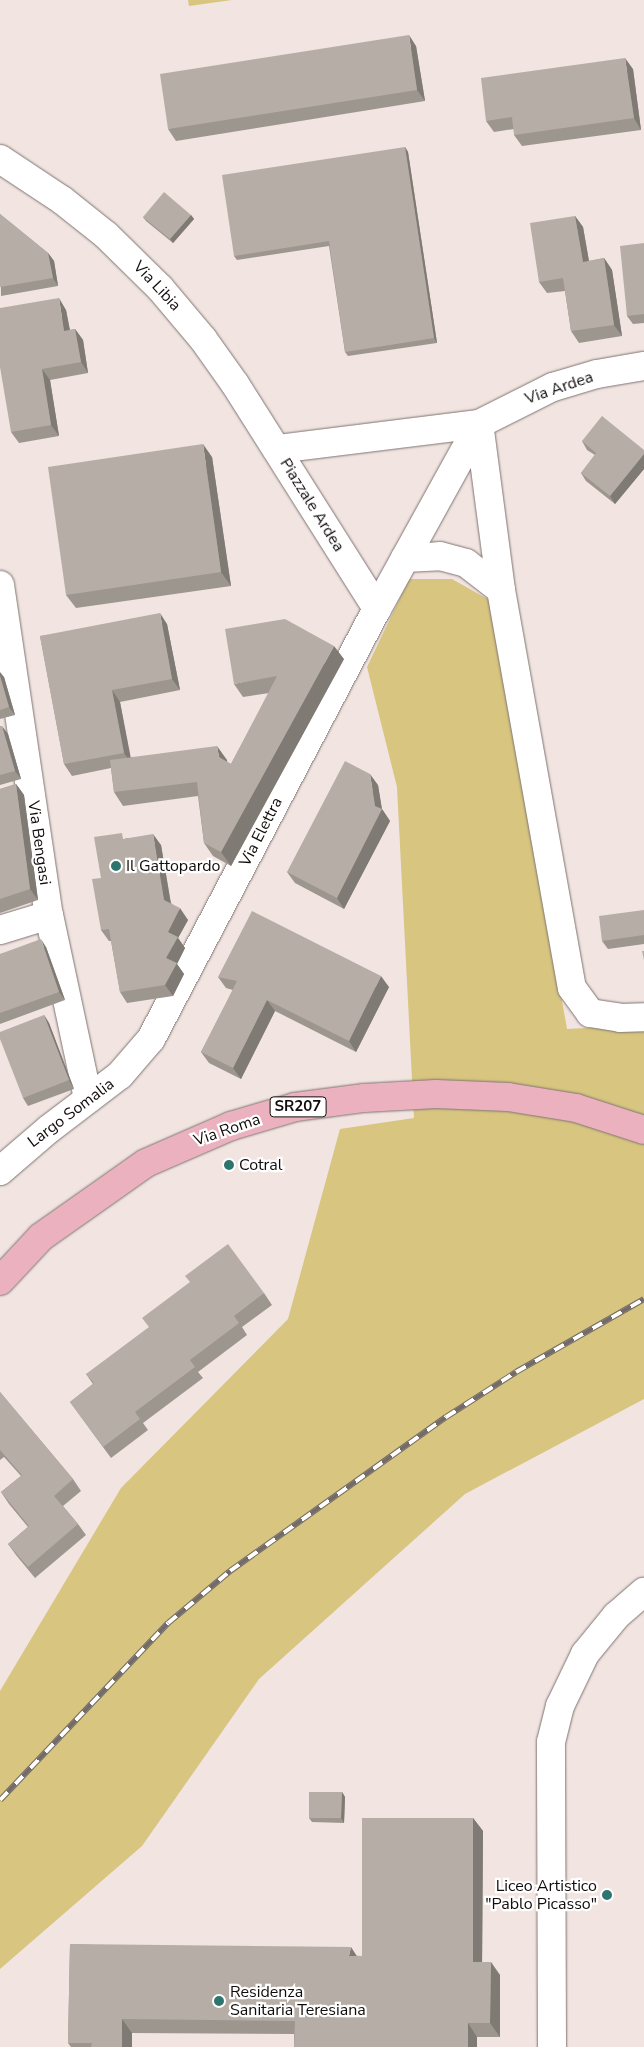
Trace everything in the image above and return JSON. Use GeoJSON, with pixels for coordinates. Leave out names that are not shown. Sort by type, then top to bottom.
{"type":"FeatureCollection","features":[{"type":"Feature","properties":{"kind":"main road","name":"Via Roma"},"geometry":{"type":"LineString","coordinates":[[0,1281],[41,1237],[146,1163],[232,1126],[295,1107],[364,1098],[436,1094],[508,1097],[576,1108],[644,1130]]}},
{"type":"Feature","properties":{"kind":"street","name":"Via Libia"},"geometry":{"type":"LineString","coordinates":[[0,159],[84,216],[148,275],[214,353],[277,449]]}},
{"type":"Feature","properties":{"kind":"street","name":"Via Ardea"},"geometry":{"type":"LineString","coordinates":[[479,424],[553,387],[597,374],[644,366]]}},
{"type":"Feature","properties":{"kind":"street","name":"Piazzale Ardea"},"geometry":{"type":"LineString","coordinates":[[377,609],[277,449],[479,424]]}},
{"type":"Feature","properties":{"kind":"street"},"geometry":{"type":"LineString","coordinates":[[377,609],[479,424]]}},
{"type":"Feature","properties":{"kind":"street"},"geometry":{"type":"LineString","coordinates":[[479,424],[501,590],[572,988],[590,1013],[614,1018],[644,1017]]}},
{"type":"Feature","properties":{"kind":"street"},"geometry":{"type":"LineString","coordinates":[[405,558],[440,556],[466,563],[501,590]]}},
{"type":"Feature","properties":{"kind":"street","name":"Via Bengasi"},"geometry":{"type":"LineString","coordinates":[[0,585],[49,915],[88,1099]]}},
{"type":"Feature","properties":{"kind":"street","name":"Via Elettra"},"geometry":{"type":"LineString","coordinates":[[142,1053],[162,1022],[377,609]]}},
{"type":"Feature","properties":{"kind":"street"},"geometry":{"type":"LineString","coordinates":[[0,930],[49,915]]}},
{"type":"Feature","properties":{"kind":"street","name":"Largo Somalia"},"geometry":{"type":"LineString","coordinates":[[4,1157],[120,1075],[142,1053]]}},
{"type":"Feature","properties":{"kind":"street"},"geometry":{"type":"LineString","coordinates":[[552,2047],[551,1742],[560,1706],[585,1654],[616,1616],[644,1592]]}},
{"type":"Feature","properties":{"kind":"shaded area"},"geometry":{"type":"Polygon","coordinates":[[[188,0],[232,0],[189,6],[188,0]]]}},
{"type":"Feature","properties":{"kind":"shaded area"},"geometry":{"type":"Polygon","coordinates":[[[409,579],[452,579],[491,601],[567,1029],[644,1025],[644,1399],[465,1494],[259,1679],[142,1846],[0,1969],[0,1691],[121,1488],[288,1319],[340,1129],[414,1118],[397,787],[367,667],[409,579]]]}},
{"type":"Feature","properties":{"kind":"building"},"geometry":{"type":"Polygon","coordinates":[[[409,35],[417,90],[168,129],[160,74],[409,35]]]}},
{"type":"Feature","properties":{"kind":"building"},"geometry":{"type":"Polygon","coordinates":[[[625,58],[634,118],[514,135],[512,117],[486,121],[481,78],[625,58]]]}},
{"type":"Feature","properties":{"kind":"building"},"geometry":{"type":"Polygon","coordinates":[[[405,147],[434,338],[345,352],[329,241],[234,256],[222,175],[405,147]]]}},
{"type":"Feature","properties":{"kind":"building"},"geometry":{"type":"Polygon","coordinates":[[[164,192],[191,215],[170,239],[143,217],[164,192]]]}},
{"type":"Feature","properties":{"kind":"building"},"geometry":{"type":"Polygon","coordinates":[[[0,214],[48,253],[53,278],[0,287],[0,214]]]}},
{"type":"Feature","properties":{"kind":"building"},"geometry":{"type":"Polygon","coordinates":[[[575,216],[583,262],[604,258],[614,325],[571,331],[563,278],[539,282],[530,223],[575,216]]]}},
{"type":"Feature","properties":{"kind":"building"},"geometry":{"type":"Polygon","coordinates":[[[644,243],[644,314],[627,316],[620,246],[644,243]]]}},
{"type":"Feature","properties":{"kind":"building"},"geometry":{"type":"Polygon","coordinates":[[[59,298],[64,331],[75,329],[81,362],[42,369],[51,425],[11,432],[0,367],[0,308],[59,298]]]}},
{"type":"Feature","properties":{"kind":"building"},"geometry":{"type":"Polygon","coordinates":[[[602,416],[644,450],[644,454],[610,496],[581,473],[596,453],[582,441],[602,416]]]}},
{"type":"Feature","properties":{"kind":"building"},"geometry":{"type":"Polygon","coordinates":[[[203,444],[221,572],[66,595],[48,467],[203,444]]]}},
{"type":"Feature","properties":{"kind":"building"},"geometry":{"type":"Polygon","coordinates":[[[160,613],[172,679],[112,690],[124,753],[64,764],[40,636],[160,613]]]}},
{"type":"Feature","properties":{"kind":"building"},"geometry":{"type":"Polygon","coordinates":[[[285,619],[334,646],[221,852],[204,843],[197,782],[114,792],[110,760],[217,746],[219,757],[231,764],[277,676],[234,684],[225,629],[285,619]]]}},
{"type":"Feature","properties":{"kind":"building"},"geometry":{"type":"Polygon","coordinates":[[[0,676],[9,707],[0,710],[0,676]]]}},
{"type":"Feature","properties":{"kind":"building"},"geometry":{"type":"Polygon","coordinates":[[[0,726],[2,726],[15,771],[0,775],[0,726]]]}},
{"type":"Feature","properties":{"kind":"building"},"geometry":{"type":"Polygon","coordinates":[[[345,761],[370,774],[375,806],[382,809],[337,898],[287,872],[345,761]]]}},
{"type":"Feature","properties":{"kind":"building"},"geometry":{"type":"Polygon","coordinates":[[[16,784],[30,889],[0,899],[0,789],[16,784]]]}},
{"type":"Feature","properties":{"kind":"building"},"geometry":{"type":"Polygon","coordinates":[[[122,833],[123,839],[153,834],[164,900],[180,908],[168,932],[178,937],[166,958],[177,963],[165,985],[120,992],[109,929],[101,930],[92,879],[101,878],[94,837],[122,833]]]}},
{"type":"Feature","properties":{"kind":"building"},"geometry":{"type":"Polygon","coordinates":[[[644,910],[644,935],[602,941],[599,916],[644,910]]]}},
{"type":"Feature","properties":{"kind":"building"},"geometry":{"type":"Polygon","coordinates":[[[252,911],[381,976],[349,1041],[267,1000],[233,1068],[201,1052],[237,981],[218,977],[252,911]]]}},
{"type":"Feature","properties":{"kind":"building"},"geometry":{"type":"Polygon","coordinates":[[[41,939],[59,992],[0,1013],[0,954],[41,939]]]}},
{"type":"Feature","properties":{"kind":"building"},"geometry":{"type":"Polygon","coordinates":[[[44,1015],[69,1080],[23,1098],[0,1039],[0,1032],[44,1015]]]}},
{"type":"Feature","properties":{"kind":"building"},"geometry":{"type":"Polygon","coordinates":[[[228,1244],[264,1293],[234,1316],[239,1323],[190,1360],[195,1367],[135,1412],[140,1419],[103,1447],[70,1402],[94,1383],[86,1374],[149,1327],[142,1318],[190,1282],[185,1276],[228,1244]]]}},
{"type":"Feature","properties":{"kind":"building"},"geometry":{"type":"Polygon","coordinates":[[[0,1392],[73,1479],[54,1496],[78,1524],[28,1567],[8,1544],[29,1526],[1,1492],[22,1475],[0,1450],[0,1392]]]}},
{"type":"Feature","properties":{"kind":"building"},"geometry":{"type":"Polygon","coordinates":[[[309,1792],[342,1792],[341,1818],[309,1818],[309,1792]]]}},
{"type":"Feature","properties":{"kind":"building"},"geometry":{"type":"Polygon","coordinates":[[[362,1818],[473,1818],[473,1962],[491,1962],[490,2023],[468,2023],[468,2047],[294,2047],[295,2021],[122,2019],[122,2047],[91,2047],[92,2043],[68,2043],[70,1944],[351,1947],[349,1956],[362,1956],[362,1818]]]}},
{"type":"Feature","properties":{"kind":"railway"},"geometry":{"type":"LineString","coordinates":[[0,1800],[168,1623],[230,1571],[446,1417],[516,1372],[644,1299]]}},
{"type":"Feature","properties":{"kind":"place","name":"Il Gattopardo"},"geometry":{"type":"Point","coordinates":[116,866]}},
{"type":"Feature","properties":{"kind":"place","name":"Cotral"},"geometry":{"type":"Point","coordinates":[229,1165]}},
{"type":"Feature","properties":{"kind":"place","name":"Liceo Artistico \"Pablo Picasso\""},"geometry":{"type":"Point","coordinates":[607,1895]}},
{"type":"Feature","properties":{"kind":"place","name":"Residenza Sanitaria Teresiana"},"geometry":{"type":"Point","coordinates":[219,2001]}}]}
